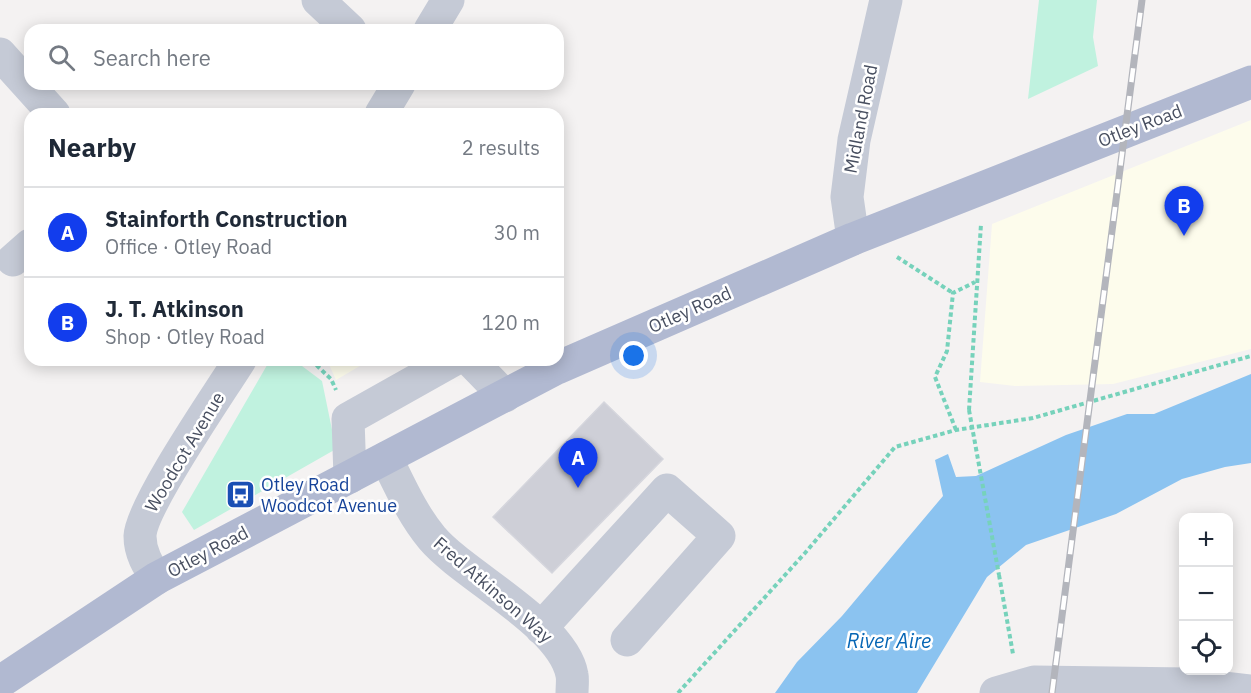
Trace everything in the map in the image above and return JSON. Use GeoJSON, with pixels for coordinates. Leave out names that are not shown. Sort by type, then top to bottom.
{"type":"FeatureCollection","features":[{"type":"Feature","properties":{"kind":"main road","name":"Otley Road"},"geometry":{"type":"LineString","coordinates":[[564,365],[866,233],[1251,82]]}},
{"type":"Feature","properties":{"kind":"main road","name":"Otley Road"},"geometry":{"type":"LineString","coordinates":[[2,678],[157,578],[562,366]]}},
{"type":"Feature","properties":{"kind":"street"},"geometry":{"type":"LineString","coordinates":[[318,0],[344,24]]}},
{"type":"Feature","properties":{"kind":"street"},"geometry":{"type":"LineString","coordinates":[[434,24],[448,0]]}},
{"type":"Feature","properties":{"kind":"street","name":"Midland Road"},"geometry":{"type":"LineString","coordinates":[[866,233],[847,197],[854,140],[886,0]]}},
{"type":"Feature","properties":{"kind":"street"},"geometry":{"type":"LineString","coordinates":[[0,54],[24,81]]}},
{"type":"Feature","properties":{"kind":"street"},"geometry":{"type":"LineString","coordinates":[[32,90],[49,108]]}},
{"type":"Feature","properties":{"kind":"street"},"geometry":{"type":"LineString","coordinates":[[385,108],[395,90]]}},
{"type":"Feature","properties":{"kind":"street","name":"Woodcot Avenue"},"geometry":{"type":"LineString","coordinates":[[157,578],[145,561],[140,536],[149,508],[236,366]]}},
{"type":"Feature","properties":{"kind":"street"},"geometry":{"type":"LineString","coordinates":[[350,477],[348,419],[442,366]]}},
{"type":"Feature","properties":{"kind":"street"},"geometry":{"type":"LineString","coordinates":[[476,366],[505,396]]}},
{"type":"Feature","properties":{"kind":"street","name":"Fred Atkinson Way"},"geometry":{"type":"LineString","coordinates":[[386,458],[409,505],[433,539],[541,628],[561,652],[572,673],[572,693]]}},
{"type":"Feature","properties":{"kind":"street"},"geometry":{"type":"LineString","coordinates":[[541,628],[667,490],[719,536],[627,640]]}},
{"type":"Feature","properties":{"kind":"street"},"geometry":{"type":"LineString","coordinates":[[1007,690],[1034,682],[1189,684],[1251,691]]}},
{"type":"Feature","properties":{"kind":"path"},"geometry":{"type":"LineString","coordinates":[[984,187],[969,410],[999,575],[1007,690]]}},
{"type":"Feature","properties":{"kind":"path"},"geometry":{"type":"LineString","coordinates":[[866,233],[899,260],[953,293]]}},
{"type":"Feature","properties":{"kind":"path"},"geometry":{"type":"LineString","coordinates":[[953,293],[976,282]]}},
{"type":"Feature","properties":{"kind":"path"},"geometry":{"type":"LineString","coordinates":[[953,293],[947,351],[935,377],[956,430]]}},
{"type":"Feature","properties":{"kind":"path"},"geometry":{"type":"LineString","coordinates":[[678,693],[805,553],[895,447],[956,430],[1033,418],[1251,356]]}},
{"type":"Feature","properties":{"kind":"shaded area"},"geometry":{"type":"Polygon","coordinates":[[[1251,120],[1251,349],[1113,384],[1015,386],[980,382],[992,224],[1251,120]]]}},
{"type":"Feature","properties":{"kind":"shaded area"},"geometry":{"type":"Polygon","coordinates":[[[330,366],[360,366],[336,380],[330,366]]]}},
{"type":"Feature","properties":{"kind":"green space"},"geometry":{"type":"Polygon","coordinates":[[[1039,0],[1097,0],[1093,37],[1098,66],[1028,99],[1039,0]]]}},
{"type":"Feature","properties":{"kind":"green space"},"geometry":{"type":"Polygon","coordinates":[[[267,366],[302,366],[322,381],[336,449],[194,530],[182,512],[267,366]]]}},
{"type":"Feature","properties":{"kind":"water","name":"River Aire"},"geometry":{"type":"Polygon","coordinates":[[[1251,374],[1251,463],[1225,467],[1182,479],[1116,514],[1026,545],[987,577],[917,693],[775,693],[797,662],[842,616],[943,496],[935,460],[948,454],[956,477],[976,476],[1066,435],[1127,414],[1154,414],[1251,374]]]}},
{"type":"Feature","properties":{"kind":"building"},"geometry":{"type":"Polygon","coordinates":[[[604,402],[663,459],[552,573],[493,517],[604,402]]]}},
{"type":"Feature","properties":{"kind":"railway"},"geometry":{"type":"LineString","coordinates":[[1052,693],[1142,0]]}},
{"type":"Feature","properties":{"kind":"place","name":"J. T. Atkinson"},"geometry":{"type":"Point","coordinates":[1184,236]}},
{"type":"Feature","properties":{"kind":"place","name":"Stainforth Construction"},"geometry":{"type":"Point","coordinates":[578,488]}},
{"type":"Feature","properties":{"kind":"place","name":"Otley Road Woodcot Avenue"},"geometry":{"type":"Point","coordinates":[240,495]}}]}
